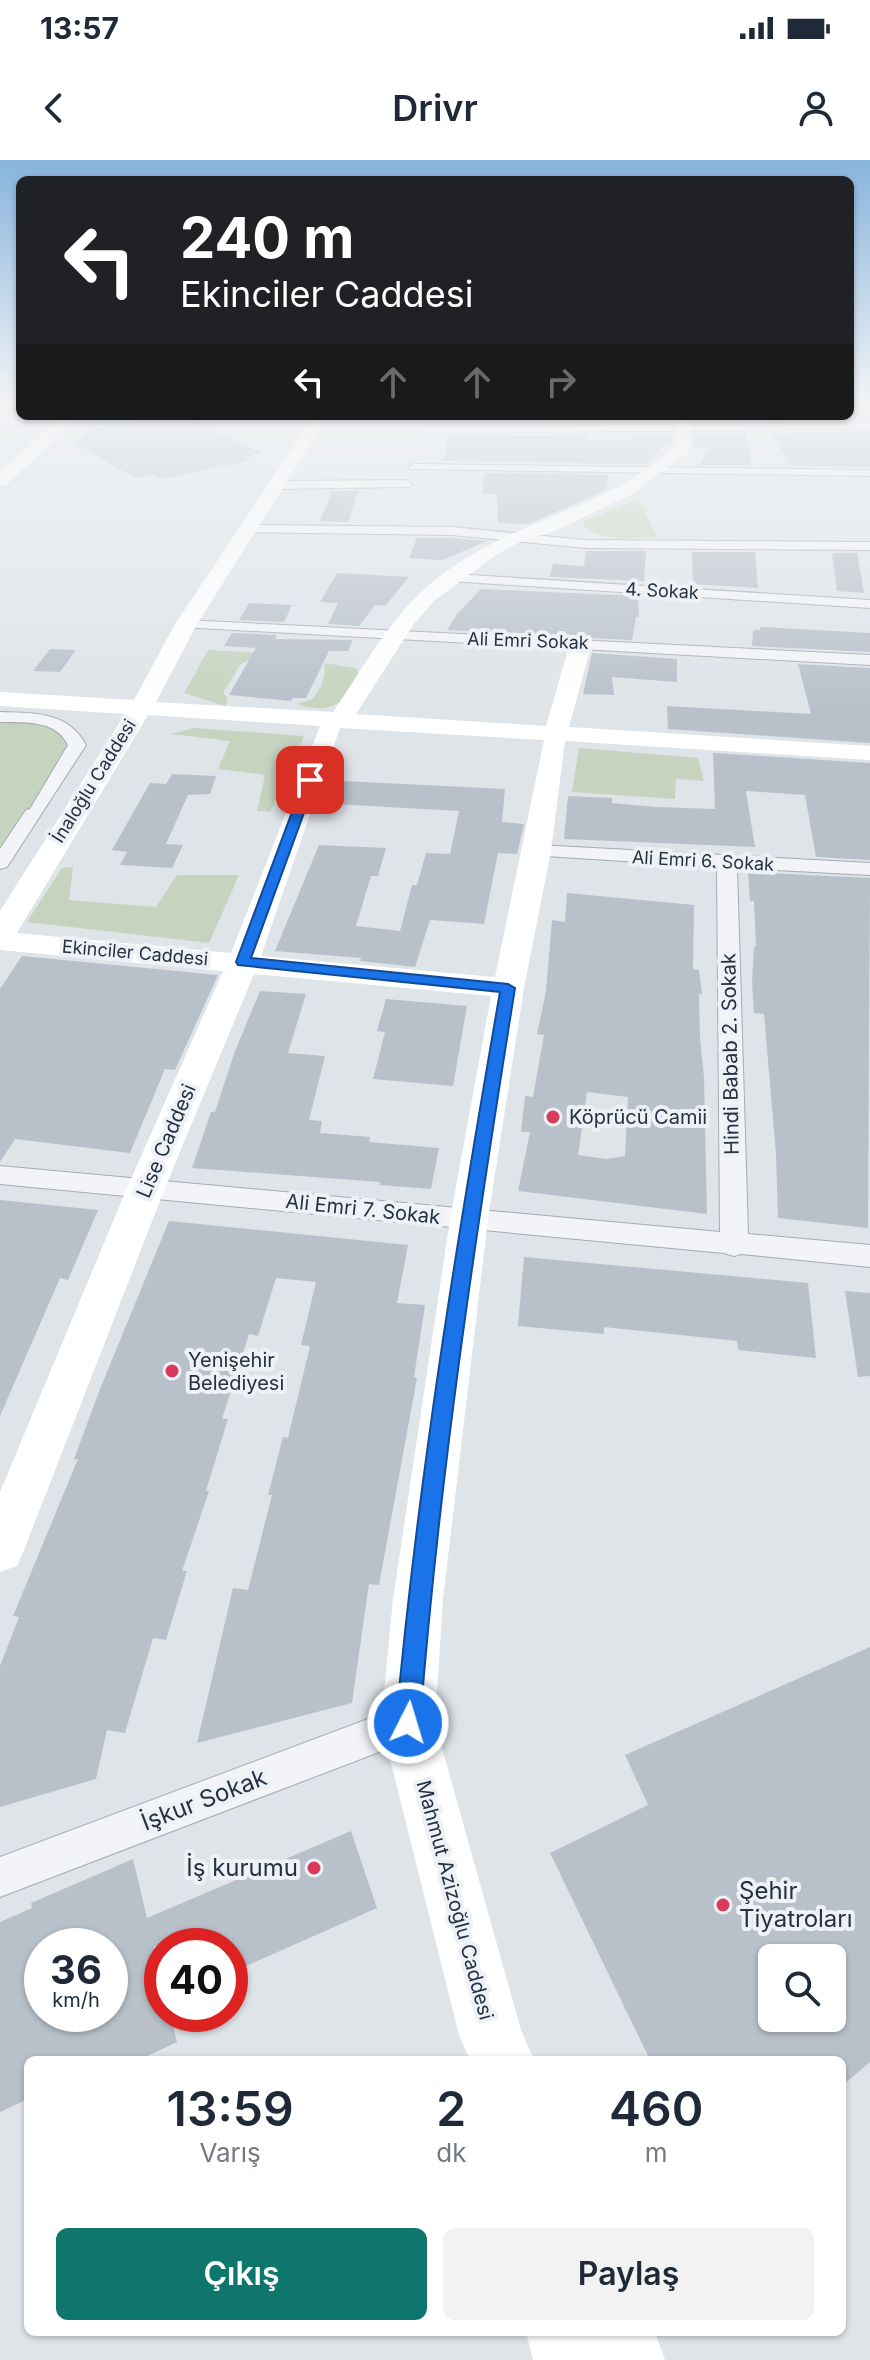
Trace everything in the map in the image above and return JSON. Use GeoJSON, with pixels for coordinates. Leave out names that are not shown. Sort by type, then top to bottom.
{"type":"FeatureCollection","features":[{"type":"Feature","properties":{"kind":"street","name":"İnaloğlu Caddesi"},"geometry":{"type":"LineString","coordinates":[[1,936],[106,746],[265,503]]}},
{"type":"Feature","properties":{"kind":"street","name":"Lise Caddesi"},"geometry":{"type":"LineString","coordinates":[[0,1550],[146,1188],[243,962],[334,725],[395,636],[428,596],[489,551],[600,503]]}},
{"type":"Feature","properties":{"kind":"street"},"geometry":{"type":"LineString","coordinates":[[249,529],[392,524],[586,544],[870,546]]}},
{"type":"Feature","properties":{"kind":"street"},"geometry":{"type":"LineString","coordinates":[[549,527],[586,544]]}},
{"type":"Feature","properties":{"kind":"street","name":"4. Sokak"},"geometry":{"type":"LineString","coordinates":[[454,578],[870,604]]}},
{"type":"Feature","properties":{"kind":"street","name":"Ali Emri Sokak"},"geometry":{"type":"LineString","coordinates":[[186,624],[870,660]]}},
{"type":"Feature","properties":{"kind":"street","name":"Mahmut Azizoğlu Caddesi"},"geometry":{"type":"LineString","coordinates":[[497,2052],[408,1723],[418,1599],[469,1219],[555,739],[581,643]]}},
{"type":"Feature","properties":{"kind":"street"},"geometry":{"type":"LineString","coordinates":[[0,699],[132,704],[190,716],[555,739],[870,764]]}},
{"type":"Feature","properties":{"kind":"street"},"geometry":{"type":"LineString","coordinates":[[0,714],[48,715],[132,704]]}},
{"type":"Feature","properties":{"kind":"street"},"geometry":{"type":"LineString","coordinates":[[0,714],[52,720],[73,734],[77,745],[0,863]]}},
{"type":"Feature","properties":{"kind":"street"},"geometry":{"type":"LineString","coordinates":[[48,715],[80,725],[106,746]]}},
{"type":"Feature","properties":{"kind":"street"},"geometry":{"type":"LineString","coordinates":[[0,885],[106,746],[190,716]]}},
{"type":"Feature","properties":{"kind":"street"},"geometry":{"type":"LineString","coordinates":[[555,739],[870,753]]}},
{"type":"Feature","properties":{"kind":"street","name":"Ali Emri 6. Sokak"},"geometry":{"type":"LineString","coordinates":[[537,851],[870,869]]}},
{"type":"Feature","properties":{"kind":"street","name":"Hindi Babab 2. Sokak"},"geometry":{"type":"LineString","coordinates":[[727,862],[734,1246]]}},
{"type":"Feature","properties":{"kind":"street","name":"Ekinciler Caddesi"},"geometry":{"type":"LineString","coordinates":[[1,936],[508,988]]}},
{"type":"Feature","properties":{"kind":"street","name":"Ali Emri 7. Sokak"},"geometry":{"type":"LineString","coordinates":[[0,1175],[734,1246],[870,1256]]}},
{"type":"Feature","properties":{"kind":"street","name":"İşkur Sokak"},"geometry":{"type":"LineString","coordinates":[[0,1877],[408,1723]]}},
{"type":"Feature","properties":{"kind":"street"},"geometry":{"type":"LineString","coordinates":[[563,2336],[569,2360]]}},
{"type":"Feature","properties":{"kind":"street"},"geometry":{"type":"LineString","coordinates":[[620,2336],[629,2360]]}},
{"type":"Feature","properties":{"kind":"green space"},"geometry":{"type":"Polygon","coordinates":[[[630,503],[641,503],[657,537],[607,537],[590,531],[583,525],[584,521],[630,503]]]}},
{"type":"Feature","properties":{"kind":"green space"},"geometry":{"type":"Polygon","coordinates":[[[208,650],[264,653],[241,664],[223,693],[228,698],[225,706],[184,693],[208,650]]]}},
{"type":"Feature","properties":{"kind":"green space"},"geometry":{"type":"Polygon","coordinates":[[[324,663],[356,668],[362,678],[340,701],[327,708],[297,704],[313,699],[323,682],[324,663]]]}},
{"type":"Feature","properties":{"kind":"green space"},"geometry":{"type":"Polygon","coordinates":[[[0,720],[51,723],[73,744],[0,853],[0,720]]]}},
{"type":"Feature","properties":{"kind":"green space"},"geometry":{"type":"Polygon","coordinates":[[[194,728],[304,736],[270,812],[257,811],[265,775],[218,769],[230,741],[171,734],[194,728]]]}},
{"type":"Feature","properties":{"kind":"green space"},"geometry":{"type":"Polygon","coordinates":[[[579,748],[698,758],[704,781],[676,779],[675,799],[572,792],[579,748]]]}},
{"type":"Feature","properties":{"kind":"green space"},"geometry":{"type":"Polygon","coordinates":[[[73,867],[69,900],[156,907],[177,875],[239,875],[209,943],[27,922],[62,868],[73,867]]]}},
{"type":"Feature","properties":{"kind":"building"},"geometry":{"type":"Polygon","coordinates":[[[327,503],[354,503],[348,522],[320,521],[327,503]]]}},
{"type":"Feature","properties":{"kind":"building"},"geometry":{"type":"Polygon","coordinates":[[[497,503],[577,503],[528,524],[498,523],[497,503]]]}},
{"type":"Feature","properties":{"kind":"building"},"geometry":{"type":"Polygon","coordinates":[[[417,538],[487,541],[442,560],[409,558],[417,538]]]}},
{"type":"Feature","properties":{"kind":"building"},"geometry":{"type":"Polygon","coordinates":[[[586,551],[646,551],[644,581],[550,577],[553,564],[584,566],[586,551]]]}},
{"type":"Feature","properties":{"kind":"building"},"geometry":{"type":"Polygon","coordinates":[[[692,552],[755,552],[758,588],[693,584],[692,552]]]}},
{"type":"Feature","properties":{"kind":"building"},"geometry":{"type":"Polygon","coordinates":[[[832,553],[857,553],[864,593],[837,591],[832,553]]]}},
{"type":"Feature","properties":{"kind":"building"},"geometry":{"type":"Polygon","coordinates":[[[337,573],[409,577],[385,606],[375,605],[359,626],[328,624],[338,603],[320,602],[337,573]]]}},
{"type":"Feature","properties":{"kind":"building"},"geometry":{"type":"Polygon","coordinates":[[[481,589],[638,596],[639,617],[636,617],[632,640],[588,638],[582,634],[575,637],[447,630],[457,614],[481,589]]]}},
{"type":"Feature","properties":{"kind":"building"},"geometry":{"type":"Polygon","coordinates":[[[249,603],[292,605],[284,622],[239,620],[249,603]]]}},
{"type":"Feature","properties":{"kind":"building"},"geometry":{"type":"Polygon","coordinates":[[[760,627],[870,633],[870,652],[752,646],[753,630],[760,630],[760,627]]]}},
{"type":"Feature","properties":{"kind":"building"},"geometry":{"type":"Polygon","coordinates":[[[232,633],[277,635],[275,639],[353,640],[348,651],[329,651],[306,698],[293,698],[291,701],[229,695],[256,648],[224,646],[232,633]]]}},
{"type":"Feature","properties":{"kind":"building"},"geometry":{"type":"Polygon","coordinates":[[[50,649],[76,650],[60,672],[33,671],[50,649]]]}},
{"type":"Feature","properties":{"kind":"building"},"geometry":{"type":"Polygon","coordinates":[[[592,653],[677,659],[677,682],[612,677],[614,695],[583,694],[592,653]]]}},
{"type":"Feature","properties":{"kind":"building"},"geometry":{"type":"Polygon","coordinates":[[[798,664],[870,668],[870,743],[668,729],[667,706],[811,714],[798,664]]]}},
{"type":"Feature","properties":{"kind":"building"},"geometry":{"type":"Polygon","coordinates":[[[713,753],[870,763],[870,860],[816,857],[805,795],[746,791],[755,847],[564,839],[568,796],[612,798],[612,803],[656,807],[715,809],[713,753]]]}},
{"type":"Feature","properties":{"kind":"building"},"geometry":{"type":"Polygon","coordinates":[[[172,774],[216,776],[210,794],[188,795],[166,844],[183,845],[172,868],[120,865],[127,852],[112,850],[150,783],[166,784],[172,774]]]}},
{"type":"Feature","properties":{"kind":"building"},"geometry":{"type":"Polygon","coordinates":[[[342,781],[505,789],[502,822],[524,824],[517,854],[498,853],[484,924],[430,920],[415,967],[360,961],[361,958],[275,951],[319,845],[386,848],[378,876],[371,876],[356,926],[400,931],[412,885],[417,885],[426,853],[450,854],[459,811],[334,804],[342,781]]]}},
{"type":"Feature","properties":{"kind":"building"},"geometry":{"type":"Polygon","coordinates":[[[748,872],[870,878],[868,1228],[778,1218],[764,1014],[754,1013],[752,982],[756,947],[754,901],[750,901],[748,872]]]}},
{"type":"Feature","properties":{"kind":"building"},"geometry":{"type":"Polygon","coordinates":[[[567,893],[694,905],[693,969],[699,970],[702,994],[699,994],[707,1214],[518,1191],[530,1132],[521,1132],[525,1096],[533,1097],[544,1035],[537,1034],[546,991],[552,920],[565,922],[567,893]],[[587,1092],[578,1155],[606,1159],[625,1156],[628,1097],[587,1092]]]}},
{"type":"Feature","properties":{"kind":"building"},"geometry":{"type":"Polygon","coordinates":[[[22,956],[218,975],[175,1070],[165,1069],[130,1153],[15,1139],[0,1162],[0,989],[22,956]]]}},
{"type":"Feature","properties":{"kind":"building"},"geometry":{"type":"Polygon","coordinates":[[[260,991],[306,994],[288,1053],[325,1056],[309,1120],[322,1121],[320,1133],[370,1137],[369,1142],[439,1148],[431,1189],[379,1185],[380,1182],[192,1168],[260,991]]]}},
{"type":"Feature","properties":{"kind":"building"},"geometry":{"type":"Polygon","coordinates":[[[386,999],[467,1006],[453,1086],[373,1079],[385,1032],[377,1031],[386,999]]]}},
{"type":"Feature","properties":{"kind":"building"},"geometry":{"type":"Polygon","coordinates":[[[0,1200],[98,1210],[68,1280],[60,1278],[0,1416],[0,1200]]]}},
{"type":"Feature","properties":{"kind":"building"},"geometry":{"type":"Polygon","coordinates":[[[169,1221],[408,1245],[397,1303],[425,1305],[414,1377],[417,1378],[379,1585],[369,1584],[352,1703],[197,1743],[233,1588],[248,1590],[272,1495],[268,1495],[283,1437],[288,1438],[310,1346],[301,1345],[316,1282],[276,1278],[258,1336],[249,1334],[222,1419],[228,1419],[206,1491],[209,1491],[182,1571],[187,1571],[166,1640],[153,1638],[125,1733],[107,1730],[96,1779],[0,1807],[0,1666],[19,1617],[13,1616],[78,1459],[74,1459],[100,1389],[169,1221]]]}},
{"type":"Feature","properties":{"kind":"building"},"geometry":{"type":"Polygon","coordinates":[[[524,1257],[808,1283],[816,1358],[738,1350],[737,1341],[604,1327],[604,1334],[518,1326],[524,1257]]]}},
{"type":"Feature","properties":{"kind":"building"},"geometry":{"type":"Polygon","coordinates":[[[845,1291],[870,1293],[870,1376],[858,1377],[845,1291]]]}},
{"type":"Feature","properties":{"kind":"building","name":"Şehir Tiyatroları"},"geometry":{"type":"Polygon","coordinates":[[[870,1647],[870,2062],[846,2083],[846,2056],[648,2056],[550,1853],[648,1805],[625,1755],[870,1647]]]}},
{"type":"Feature","properties":{"kind":"building"},"geometry":{"type":"Polygon","coordinates":[[[351,1831],[377,1908],[248,1965],[248,1928],[144,1928],[144,2032],[174,2032],[177,2042],[147,2056],[24,2056],[24,2101],[0,2112],[0,1922],[32,1908],[31,1903],[133,1859],[147,1918],[351,1831]]]}},
{"type":"Feature","properties":{"kind":"place","name":"Köprücü Camii"},"geometry":{"type":"Point","coordinates":[553,1117]}},
{"type":"Feature","properties":{"kind":"place","name":"Yenişehir Belediyesi"},"geometry":{"type":"Point","coordinates":[172,1371]}},
{"type":"Feature","properties":{"kind":"place","name":"İş kurumu"},"geometry":{"type":"Point","coordinates":[314,1868]}},
{"type":"Feature","properties":{"kind":"place","name":"Şehir Tiyatroları"},"geometry":{"type":"Point","coordinates":[723,1905]}},
{"type":"Feature","properties":{"kind":"route"},"geometry":{"type":"LineString","coordinates":[[310,780],[243,962],[508,988],[469,1219],[418,1599],[408,1723]]}}]}
